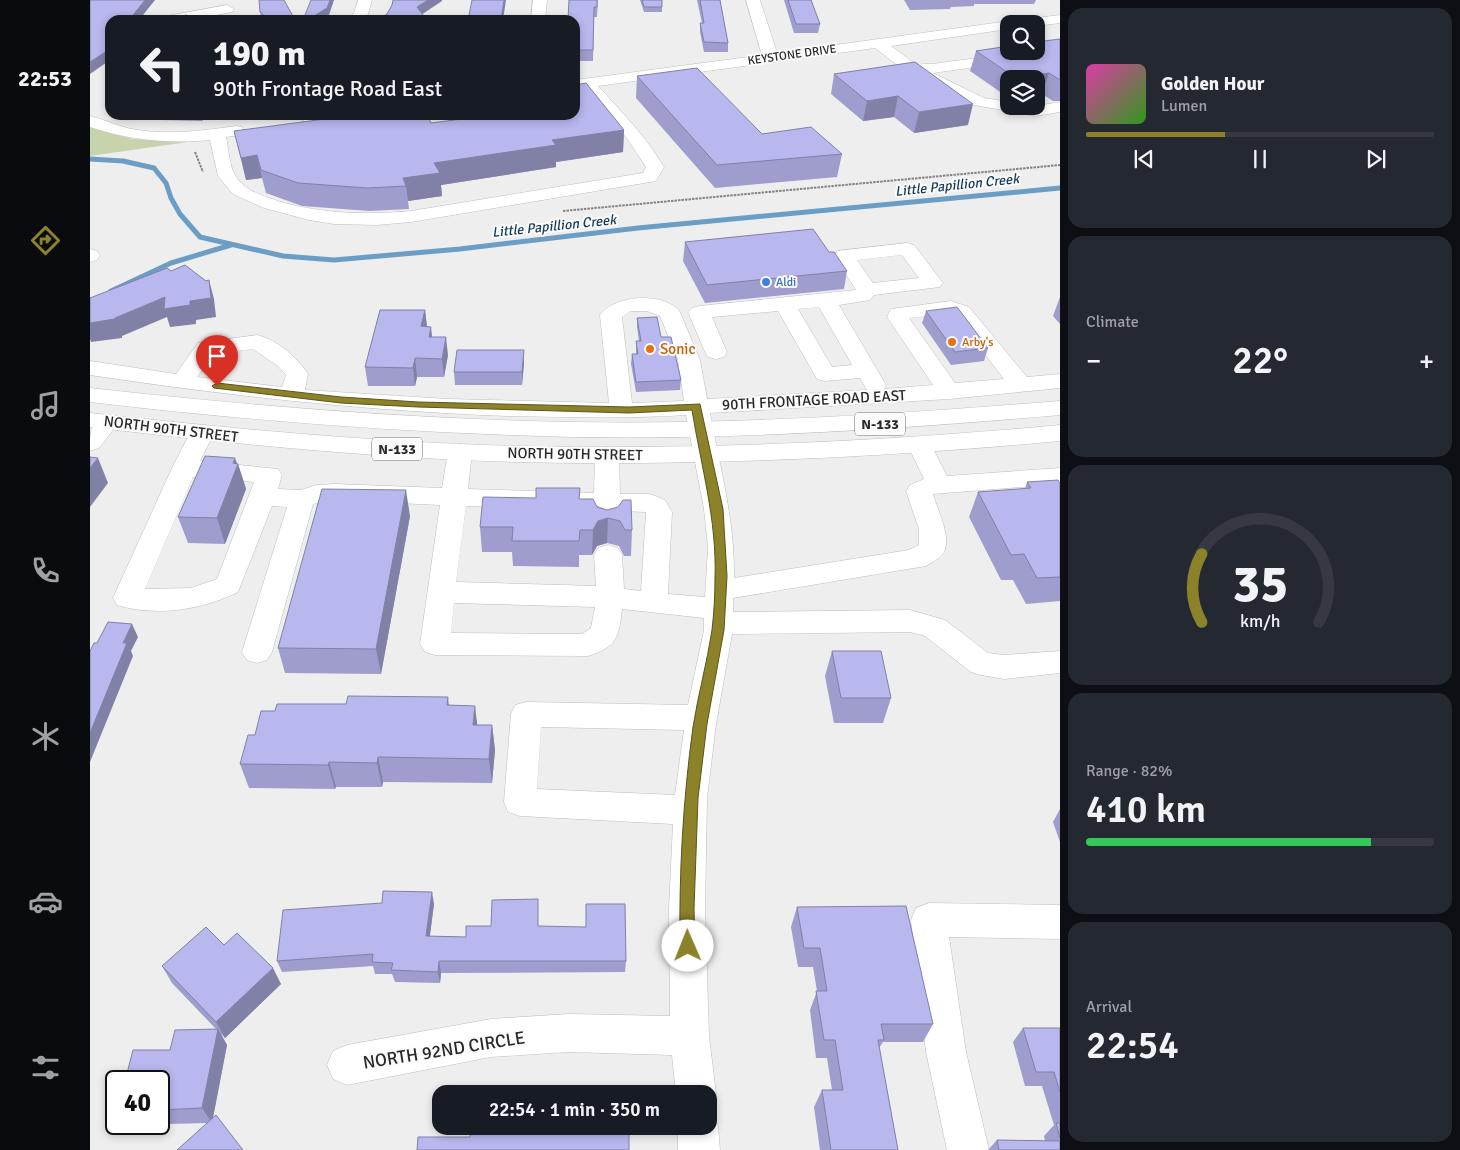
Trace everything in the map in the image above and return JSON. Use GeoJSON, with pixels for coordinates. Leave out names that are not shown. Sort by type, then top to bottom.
{"type":"FeatureCollection","features":[{"type":"Feature","properties":{"kind":"street"},"geometry":{"type":"LineString","coordinates":[[360,15],[365,0]]}},
{"type":"Feature","properties":{"kind":"street"},"geometry":{"type":"LineString","coordinates":[[538,15],[540,0]]}},
{"type":"Feature","properties":{"kind":"street"},"geometry":{"type":"LineString","coordinates":[[753,0],[767,49],[772,57]]}},
{"type":"Feature","properties":{"kind":"street"},"geometry":{"type":"LineString","coordinates":[[198,15],[228,10]]}},
{"type":"Feature","properties":{"kind":"street"},"geometry":{"type":"LineString","coordinates":[[1045,20],[1060,18]]}},
{"type":"Feature","properties":{"kind":"street","name":"KEYSTONE DRIVE"},"geometry":{"type":"LineString","coordinates":[[581,84],[1000,27]]}},
{"type":"Feature","properties":{"kind":"street"},"geometry":{"type":"LineString","coordinates":[[878,43],[910,68],[980,102],[1000,105]]}},
{"type":"Feature","properties":{"kind":"street"},"geometry":{"type":"LineString","coordinates":[[910,68],[932,69],[1060,51]]}},
{"type":"Feature","properties":{"kind":"street"},"geometry":{"type":"LineString","coordinates":[[717,65],[733,79]]}},
{"type":"Feature","properties":{"kind":"street"},"geometry":{"type":"LineString","coordinates":[[653,74],[669,88]]}},
{"type":"Feature","properties":{"kind":"street"},"geometry":{"type":"LineString","coordinates":[[217,134],[225,172],[230,182],[240,190],[260,201],[302,214],[342,220],[416,215],[650,177],[655,167],[647,152],[634,135],[581,84]]}},
{"type":"Feature","properties":{"kind":"street"},"geometry":{"type":"LineString","coordinates":[[1045,110],[1060,107]]}},
{"type":"Feature","properties":{"kind":"street"},"geometry":{"type":"LineString","coordinates":[[1044,115],[1060,123]]}},
{"type":"Feature","properties":{"kind":"street"},"geometry":{"type":"LineString","coordinates":[[90,122],[121,131],[150,136],[180,137],[256,129]]}},
{"type":"Feature","properties":{"kind":"street"},"geometry":{"type":"LineString","coordinates":[[716,352],[699,312],[826,301],[863,296],[867,290]]}},
{"type":"Feature","properties":{"kind":"street"},"geometry":{"type":"LineString","coordinates":[[826,301],[882,397]]}},
{"type":"Feature","properties":{"kind":"street"},"geometry":{"type":"LineString","coordinates":[[621,410],[611,315],[616,309],[639,304],[654,306],[670,312],[689,360],[700,430],[717,509],[721,548],[719,608],[701,718],[690,810],[687,909],[690,1036],[695,1085]]}},
{"type":"Feature","properties":{"kind":"street"},"geometry":{"type":"LineString","coordinates":[[785,304],[825,374],[867,370]]}},
{"type":"Feature","properties":{"kind":"street"},"geometry":{"type":"LineString","coordinates":[[949,392],[898,318],[898,313],[951,307],[962,311],[1021,385]]}},
{"type":"Feature","properties":{"kind":"street"},"geometry":{"type":"LineString","coordinates":[[182,382],[206,348],[257,342],[286,362],[297,374],[292,395]]}},
{"type":"Feature","properties":{"kind":"street","name":"90TH FRONTAGE ROAD EAST"},"geometry":{"type":"LineString","coordinates":[[90,368],[182,382],[292,395],[418,404],[621,410],[700,430],[882,397],[1060,381]]}},
{"type":"Feature","properties":{"kind":"street","name":"NORTH 90TH STREET"},"geometry":{"type":"LineString","coordinates":[[90,395],[232,412],[398,425],[539,430],[700,430],[878,424],[1060,408]]}},
{"type":"Feature","properties":{"kind":"street"},"geometry":{"type":"LineString","coordinates":[[90,443],[99,421]]}},
{"type":"Feature","properties":{"kind":"street","name":"NORTH 90TH STREET"},"geometry":{"type":"LineString","coordinates":[[99,421],[311,444],[460,452],[607,455],[700,430],[837,452],[1060,433]]}},
{"type":"Feature","properties":{"kind":"street"},"geometry":{"type":"LineString","coordinates":[[184,468],[269,475],[263,497],[228,585],[197,598],[177,601],[127,598],[184,468],[202,433]]}},
{"type":"Feature","properties":{"kind":"street"},"geometry":{"type":"LineString","coordinates":[[920,446],[939,485]]}},
{"type":"Feature","properties":{"kind":"street"},"geometry":{"type":"LineString","coordinates":[[460,452],[435,644],[588,645],[605,633],[610,598],[608,556]]}},
{"type":"Feature","properties":{"kind":"street"},"geometry":{"type":"LineString","coordinates":[[606,513],[607,455]]}},
{"type":"Feature","properties":{"kind":"street"},"geometry":{"type":"LineString","coordinates":[[719,608],[916,559],[932,549],[932,529],[920,491],[927,487],[1060,476]]}},
{"type":"Feature","properties":{"kind":"street"},"geometry":{"type":"LineString","coordinates":[[263,497],[302,500],[318,494],[335,492],[453,498],[606,513],[649,503],[656,506],[659,512],[654,603]]}},
{"type":"Feature","properties":{"kind":"street"},"geometry":{"type":"LineString","coordinates":[[257,652],[302,500]]}},
{"type":"Feature","properties":{"kind":"street"},"geometry":{"type":"LineString","coordinates":[[441,592],[610,598],[719,608],[910,621],[935,628],[981,664],[1004,668],[1060,662]]}},
{"type":"Feature","properties":{"kind":"street"},"geometry":{"type":"LineString","coordinates":[[690,810],[520,802],[526,714],[701,718]]}},
{"type":"Feature","properties":{"kind":"street"},"geometry":{"type":"LineString","coordinates":[[968,1150],[946,1052],[929,920],[1060,922]]}},
{"type":"Feature","properties":{"kind":"street","name":"NORTH 92ND CIRCLE"},"geometry":{"type":"LineString","coordinates":[[348,1065],[491,1038],[568,1033],[690,1036]]}},
{"type":"Feature","properties":{"kind":"street"},"geometry":{"type":"LineString","coordinates":[[698,1135],[699,1150]]}},
{"type":"Feature","properties":{"kind":"green space"},"geometry":{"type":"Polygon","coordinates":[[[90,127],[133,139],[188,142],[90,156],[90,127]]]}},
{"type":"Feature","properties":{"kind":"building"},"geometry":{"type":"Polygon","coordinates":[[[90,0],[145,0],[133,15],[105,15],[105,52],[90,62],[90,0]]]}},
{"type":"Feature","properties":{"kind":"building"},"geometry":{"type":"Polygon","coordinates":[[[259,0],[284,0],[292,15],[263,15],[260,12],[259,0]]]}},
{"type":"Feature","properties":{"kind":"building"},"geometry":{"type":"Polygon","coordinates":[[[311,0],[330,0],[327,8],[316,15],[305,15],[311,0]]]}},
{"type":"Feature","properties":{"kind":"building"},"geometry":{"type":"Polygon","coordinates":[[[393,0],[428,0],[417,7],[423,15],[385,15],[393,0]]]}},
{"type":"Feature","properties":{"kind":"building"},"geometry":{"type":"Polygon","coordinates":[[[472,0],[504,0],[502,15],[469,15],[472,0]]]}},
{"type":"Feature","properties":{"kind":"building"},"geometry":{"type":"Polygon","coordinates":[[[569,0],[597,0],[597,7],[594,7],[593,50],[580,50],[580,15],[568,15],[569,0]]]}},
{"type":"Feature","properties":{"kind":"building"},"geometry":{"type":"Polygon","coordinates":[[[642,0],[662,0],[662,7],[644,7],[642,0]]]}},
{"type":"Feature","properties":{"kind":"building"},"geometry":{"type":"Polygon","coordinates":[[[700,0],[720,0],[728,43],[704,42],[700,23],[704,23],[700,0]]]}},
{"type":"Feature","properties":{"kind":"building"},"geometry":{"type":"Polygon","coordinates":[[[788,0],[811,0],[820,24],[796,24],[788,0]]]}},
{"type":"Feature","properties":{"kind":"building"},"geometry":{"type":"Polygon","coordinates":[[[1060,39],[1060,80],[1049,73],[1045,74],[1045,70],[1004,70],[976,51],[1000,47],[1000,60],[1045,60],[1045,41],[1060,39]]]}},
{"type":"Feature","properties":{"kind":"building"},"geometry":{"type":"Polygon","coordinates":[[[915,62],[973,104],[919,112],[898,96],[867,101],[834,74],[915,62]]]}},
{"type":"Feature","properties":{"kind":"building"},"geometry":{"type":"Polygon","coordinates":[[[697,68],[762,134],[811,127],[842,154],[717,165],[637,76],[697,68]]]}},
{"type":"Feature","properties":{"kind":"building"},"geometry":{"type":"Polygon","coordinates":[[[586,83],[624,130],[552,140],[556,145],[434,163],[440,173],[403,178],[406,186],[367,188],[298,183],[261,170],[257,155],[241,158],[234,131],[317,120],[430,120],[431,123],[454,120],[580,120],[580,84],[586,83]]]}},
{"type":"Feature","properties":{"kind":"building"},"geometry":{"type":"Polygon","coordinates":[[[813,229],[829,252],[834,252],[847,271],[707,285],[685,242],[813,229]]]}},
{"type":"Feature","properties":{"kind":"building"},"geometry":{"type":"Polygon","coordinates":[[[185,265],[206,281],[209,280],[211,298],[190,301],[190,305],[164,309],[165,297],[115,319],[90,323],[90,298],[167,268],[171,271],[185,265]]]}},
{"type":"Feature","properties":{"kind":"building"},"geometry":{"type":"Polygon","coordinates":[[[957,307],[988,348],[955,352],[926,311],[957,307]]]}},
{"type":"Feature","properties":{"kind":"building"},"geometry":{"type":"Polygon","coordinates":[[[380,310],[425,310],[421,326],[431,327],[429,337],[446,337],[442,359],[415,358],[413,368],[365,367],[380,310]]]}},
{"type":"Feature","properties":{"kind":"building"},"geometry":{"type":"Polygon","coordinates":[[[657,317],[661,337],[671,337],[681,380],[636,382],[632,354],[638,354],[636,341],[641,341],[637,318],[657,317]]]}},
{"type":"Feature","properties":{"kind":"building"},"geometry":{"type":"Polygon","coordinates":[[[457,350],[524,350],[522,372],[454,372],[457,350]]]}},
{"type":"Feature","properties":{"kind":"building"},"geometry":{"type":"Polygon","coordinates":[[[205,456],[235,458],[233,463],[238,464],[217,518],[178,517],[205,456]]]}},
{"type":"Feature","properties":{"kind":"building"},"geometry":{"type":"Polygon","coordinates":[[[90,457],[98,458],[90,468],[90,457]]]}},
{"type":"Feature","properties":{"kind":"building"},"geometry":{"type":"Polygon","coordinates":[[[1058,480],[1060,484],[1060,577],[1037,578],[1024,554],[1011,555],[978,492],[1031,488],[1027,482],[1058,480]]]}},
{"type":"Feature","properties":{"kind":"building"},"geometry":{"type":"Polygon","coordinates":[[[536,488],[580,488],[579,499],[593,499],[597,507],[607,510],[618,507],[623,500],[631,500],[632,530],[625,530],[620,521],[608,518],[598,521],[593,530],[580,530],[579,541],[512,541],[513,527],[480,527],[483,497],[536,498],[536,488]]]}},
{"type":"Feature","properties":{"kind":"building"},"geometry":{"type":"Polygon","coordinates":[[[322,489],[406,490],[376,649],[278,648],[322,489]]]}},
{"type":"Feature","properties":{"kind":"building"},"geometry":{"type":"Polygon","coordinates":[[[108,622],[132,624],[123,643],[127,643],[90,733],[90,651],[94,643],[97,643],[108,622]]]}},
{"type":"Feature","properties":{"kind":"building"},"geometry":{"type":"Polygon","coordinates":[[[832,651],[881,651],[891,698],[841,698],[832,651]]]}},
{"type":"Feature","properties":{"kind":"building"},"geometry":{"type":"Polygon","coordinates":[[[348,696],[448,697],[447,705],[475,706],[473,725],[492,725],[489,759],[378,757],[377,763],[329,762],[328,765],[240,764],[248,735],[255,735],[261,711],[275,711],[277,704],[346,704],[348,696]]]}},
{"type":"Feature","properties":{"kind":"building"},"geometry":{"type":"Polygon","coordinates":[[[383,891],[432,892],[426,936],[466,937],[466,926],[491,926],[492,900],[538,899],[538,926],[586,927],[586,904],[625,904],[626,961],[439,961],[438,972],[391,970],[393,963],[372,962],[373,954],[277,961],[283,910],[382,903],[383,891]]]}},
{"type":"Feature","properties":{"kind":"building"},"geometry":{"type":"Polygon","coordinates":[[[906,906],[933,1024],[881,1024],[884,1040],[878,1040],[898,1150],[831,1150],[822,1090],[843,1090],[835,1040],[824,1040],[816,991],[827,991],[820,948],[804,948],[797,907],[906,906]]]}},
{"type":"Feature","properties":{"kind":"building"},"geometry":{"type":"Polygon","coordinates":[[[206,927],[224,945],[237,933],[273,968],[216,1022],[162,966],[206,927]]]}},
{"type":"Feature","properties":{"kind":"building"},"geometry":{"type":"Polygon","coordinates":[[[1023,1028],[1060,1028],[1060,1092],[1054,1072],[1036,1072],[1023,1028]]]}},
{"type":"Feature","properties":{"kind":"building"},"geometry":{"type":"Polygon","coordinates":[[[218,1029],[202,1108],[170,1109],[170,1070],[128,1070],[133,1050],[170,1050],[175,1030],[218,1029]]]}},
{"type":"Feature","properties":{"kind":"building"},"geometry":{"type":"Polygon","coordinates":[[[216,1115],[243,1150],[177,1150],[216,1115]]]}},
{"type":"Feature","properties":{"kind":"building"},"geometry":{"type":"Polygon","coordinates":[[[1056,1123],[1060,1123],[1060,1138],[1056,1123]]]}},
{"type":"Feature","properties":{"kind":"building"},"geometry":{"type":"Polygon","coordinates":[[[470,1135],[629,1135],[629,1150],[417,1150],[418,1137],[470,1137],[470,1135]]]}},
{"type":"Feature","properties":{"kind":"building"},"geometry":{"type":"Polygon","coordinates":[[[997,1140],[1060,1141],[1060,1150],[999,1150],[997,1140]]]}},
{"type":"Feature","properties":{"kind":"waterway","name":"Little Papillion Creek"},"geometry":{"type":"LineString","coordinates":[[90,159],[123,161],[154,168],[166,183],[171,198],[180,214],[200,237],[283,256],[334,260],[460,249],[638,228],[1060,188]]}},
{"type":"Feature","properties":{"kind":"waterway"},"geometry":{"type":"LineString","coordinates":[[111,291],[171,263],[231,245]]}},
{"type":"Feature","properties":{"kind":"place","name":"Aldi"},"geometry":{"type":"Point","coordinates":[766,282]}},
{"type":"Feature","properties":{"kind":"place","name":"Arby's"},"geometry":{"type":"Point","coordinates":[952,342]}},
{"type":"Feature","properties":{"kind":"place","name":"Sonic"},"geometry":{"type":"Point","coordinates":[650,349]}},
{"type":"Feature","properties":{"kind":"route"},"geometry":{"type":"LineString","coordinates":[[217,386],[341,400],[418,404],[583,410],[629,410],[697,406],[700,430],[717,509],[721,548],[721,576],[718,630],[700,724],[691,798],[687,909],[688,946]]}}]}
